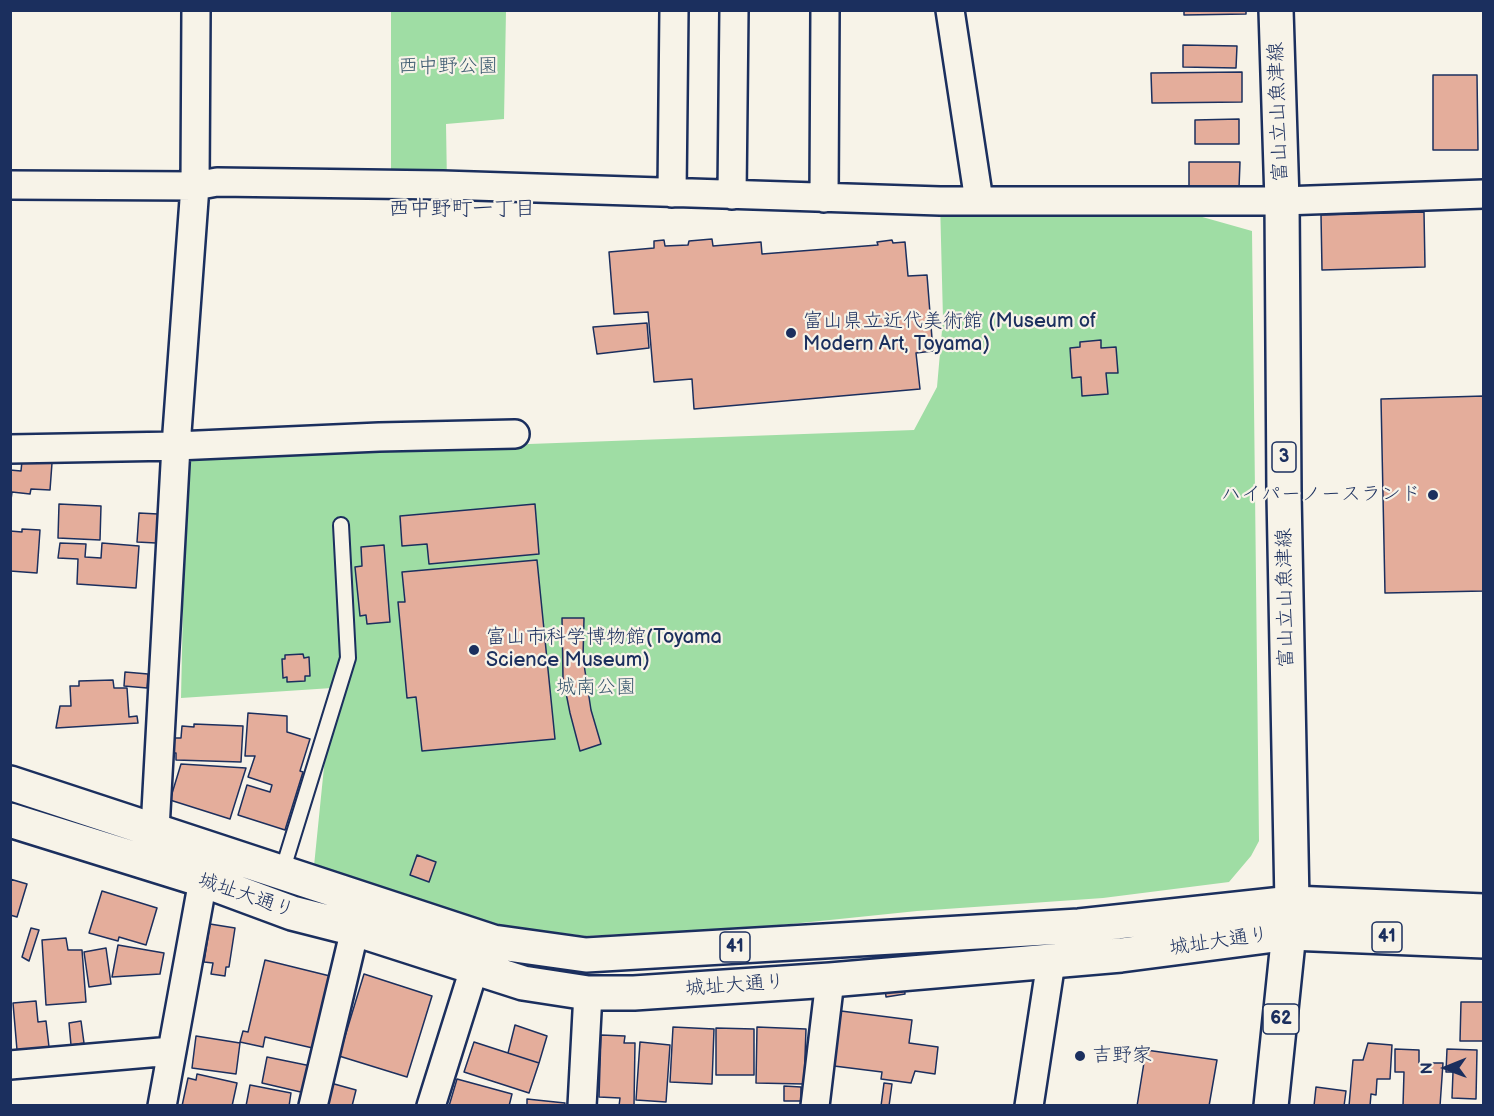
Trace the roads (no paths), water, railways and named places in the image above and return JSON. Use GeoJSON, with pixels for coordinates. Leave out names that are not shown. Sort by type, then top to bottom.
{"type":"FeatureCollection","features":[{"type":"Feature","properties":{"kind":"main road","name":"富山立山魚津線"},"geometry":{"type":"LineString","coordinates":[[1276,10],[1282,201],[1284,506],[1291,918]]}},
{"type":"Feature","properties":{"kind":"main road","name":"城址大通り"},"geometry":{"type":"LineString","coordinates":[[10,783],[493,942],[585,955],[1079,926],[1484,911]]}},
{"type":"Feature","properties":{"kind":"main road","name":"城址大通り"},"geometry":{"type":"LineString","coordinates":[[10,820],[203,880],[292,913],[355,929],[474,969],[523,983],[588,993],[634,993],[830,980],[1121,956],[1291,918],[1484,941]]}},
{"type":"Feature","properties":{"kind":"main road","name":"62"},"geometry":{"type":"LineString","coordinates":[[1271,1106],[1291,918]]}},
{"type":"Feature","properties":{"kind":"street"},"geometry":{"type":"LineString","coordinates":[[155,829],[176,446],[195,186],[196,10]]}},
{"type":"Feature","properties":{"kind":"street"},"geometry":{"type":"LineString","coordinates":[[672,193],[674,10]]}},
{"type":"Feature","properties":{"kind":"street"},"geometry":{"type":"LineString","coordinates":[[732,195],[734,10]]}},
{"type":"Feature","properties":{"kind":"street"},"geometry":{"type":"LineString","coordinates":[[824,198],[825,10]]}},
{"type":"Feature","properties":{"kind":"street"},"geometry":{"type":"LineString","coordinates":[[950,10],[979,201]]}},
{"type":"Feature","properties":{"kind":"street"},"geometry":{"type":"LineString","coordinates":[[10,185],[195,186],[217,182],[443,185],[979,201],[1282,201],[1484,194]]}},
{"type":"Feature","properties":{"kind":"street"},"geometry":{"type":"LineString","coordinates":[[10,448],[176,446],[379,437],[515,434]]}},
{"type":"Feature","properties":{"kind":"street"},"geometry":{"type":"LineString","coordinates":[[162,1106],[203,880]]}},
{"type":"Feature","properties":{"kind":"street"},"geometry":{"type":"LineString","coordinates":[[313,1106],[355,929]]}},
{"type":"Feature","properties":{"kind":"street"},"geometry":{"type":"LineString","coordinates":[[1029,1106],[1051,962]]}},
{"type":"Feature","properties":{"kind":"street"},"geometry":{"type":"LineString","coordinates":[[431,1106],[474,969]]}},
{"type":"Feature","properties":{"kind":"street"},"geometry":{"type":"LineString","coordinates":[[815,1106],[830,980]]}},
{"type":"Feature","properties":{"kind":"street"},"geometry":{"type":"LineString","coordinates":[[582,1106],[588,993]]}},
{"type":"Feature","properties":{"kind":"street"},"geometry":{"type":"LineString","coordinates":[[10,1065],[172,1052]]}},
{"type":"Feature","properties":{"kind":"lane"},"geometry":{"type":"LineString","coordinates":[[282,872],[348,658],[341,525]]}},
{"type":"Feature","properties":{"kind":"place","name":"富山県立近代美術館 (Museum of Modern Art, Toyama)"},"geometry":{"type":"Point","coordinates":[791,333]}},
{"type":"Feature","properties":{"kind":"place","name":"ハイパーノースランド"},"geometry":{"type":"Point","coordinates":[1433,495]}},
{"type":"Feature","properties":{"kind":"place","name":"富山市科学博物館(Toyama Science Museum)"},"geometry":{"type":"Point","coordinates":[474,650]}},
{"type":"Feature","properties":{"kind":"place","name":"吉野家"},"geometry":{"type":"Point","coordinates":[1080,1056]}},
{"type":"Feature","properties":{"kind":"district","name":"西中野町一丁目"},"geometry":{"type":"Point","coordinates":[462,210]}},
{"type":"Feature","properties":{"kind":"park label","name":"西中野公園"},"geometry":{"type":"Point","coordinates":[448,67]}},
{"type":"Feature","properties":{"kind":"park label","name":"城南公園"},"geometry":{"type":"Point","coordinates":[596,688]}}]}
